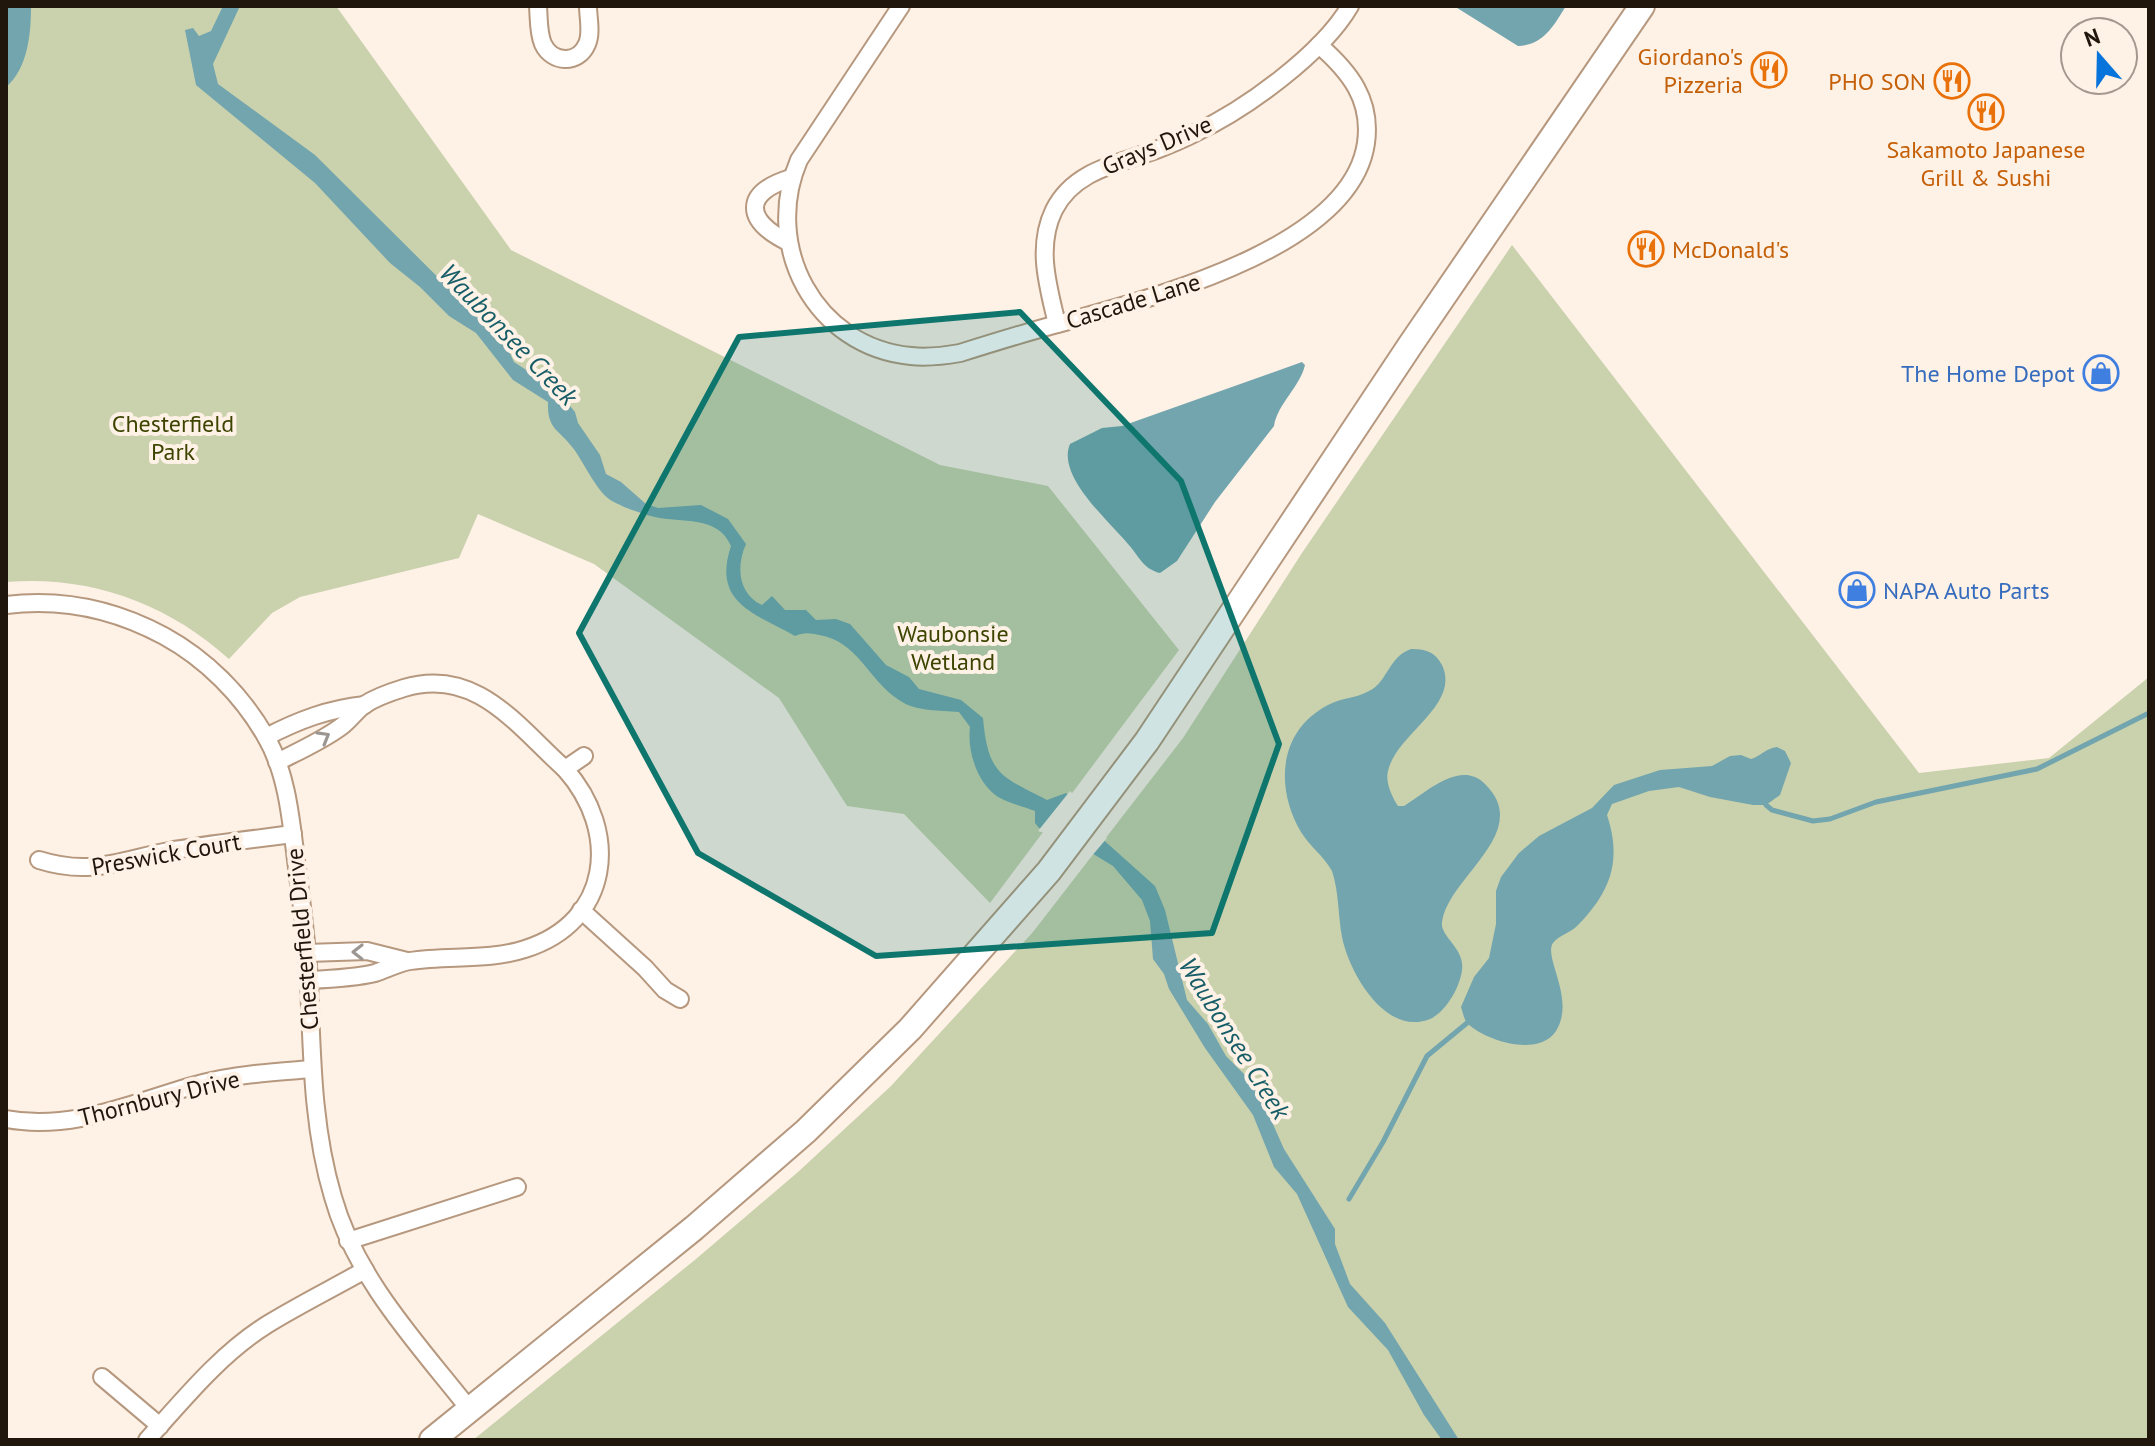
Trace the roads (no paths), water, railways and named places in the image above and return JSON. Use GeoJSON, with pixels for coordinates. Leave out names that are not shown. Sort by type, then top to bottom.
{"type":"FeatureCollection","features":[{"type":"Feature","properties":{"kind":"main road"},"geometry":{"type":"LineString","coordinates":[[432,1440],[694,1228],[806,1131],[910,1029],[1049,871],[1107,797],[1642,6]]}},
{"type":"Feature","properties":{"kind":"street"},"geometry":{"type":"LineString","coordinates":[[538,6],[544,46],[561,60],[569,60],[581,53],[588,43],[588,6]]}},
{"type":"Feature","properties":{"kind":"street","name":"Cascade Lane"},"geometry":{"type":"LineString","coordinates":[[901,6],[813,137],[791,178],[788,242],[804,289],[819,310],[837,327],[860,342],[884,351],[932,357],[960,353],[1180,289],[1213,276],[1286,238],[1318,217],[1342,197],[1354,180],[1365,153],[1369,127],[1357,85],[1344,67],[1319,45]]}},
{"type":"Feature","properties":{"kind":"street","name":"Grays Drive"},"geometry":{"type":"LineString","coordinates":[[1057,324],[1046,278],[1044,252],[1047,230],[1055,209],[1067,191],[1097,170],[1157,150],[1235,111],[1274,84],[1319,45],[1350,6]]}},
{"type":"Feature","properties":{"kind":"street"},"geometry":{"type":"LineString","coordinates":[[788,242],[775,236],[756,219],[755,201],[767,188],[791,178]]}},
{"type":"Feature","properties":{"kind":"street","name":"Chesterfield Drive"},"geometry":{"type":"LineString","coordinates":[[6,605],[44,602],[73,604],[125,618],[153,630],[182,647],[225,681],[266,737],[277,762],[293,834],[307,953],[312,1069],[320,1147],[333,1198],[348,1241],[365,1270],[401,1324],[470,1410]]}},
{"type":"Feature","properties":{"kind":"street"},"geometry":{"type":"LineString","coordinates":[[277,762],[324,738],[365,705],[389,693],[422,683],[449,683],[474,691],[498,706],[565,769],[587,798],[601,839],[599,869],[591,891],[581,910],[557,934],[515,952],[407,961],[365,975],[309,980]]}},
{"type":"Feature","properties":{"kind":"street"},"geometry":{"type":"LineString","coordinates":[[266,737],[299,720],[333,709],[365,705]]}},
{"type":"Feature","properties":{"kind":"street"},"geometry":{"type":"LineString","coordinates":[[565,769],[584,756]]}},
{"type":"Feature","properties":{"kind":"street","name":"Preswick Court"},"geometry":{"type":"LineString","coordinates":[[39,860],[63,868],[94,868],[171,851],[293,834]]}},
{"type":"Feature","properties":{"kind":"street"},"geometry":{"type":"LineString","coordinates":[[581,910],[665,990],[680,999]]}},
{"type":"Feature","properties":{"kind":"street"},"geometry":{"type":"LineString","coordinates":[[307,953],[367,951],[407,961]]}},
{"type":"Feature","properties":{"kind":"street","name":"Thornbury Drive"},"geometry":{"type":"LineString","coordinates":[[6,1119],[23,1122],[109,1113],[204,1083],[312,1069]]}},
{"type":"Feature","properties":{"kind":"street"},"geometry":{"type":"LineString","coordinates":[[348,1241],[517,1187]]}},
{"type":"Feature","properties":{"kind":"street"},"geometry":{"type":"LineString","coordinates":[[147,1440],[196,1385],[236,1348],[264,1327],[365,1270]]}},
{"type":"Feature","properties":{"kind":"street"},"geometry":{"type":"LineString","coordinates":[[102,1377],[160,1426]]}},
{"type":"Feature","properties":{"kind":"water"},"geometry":{"type":"Polygon","coordinates":[[[6,6],[31,6],[24,60],[6,87],[6,6]]]}},
{"type":"Feature","properties":{"kind":"water"},"geometry":{"type":"Polygon","coordinates":[[[223,6],[240,6],[213,64],[218,84],[315,155],[506,345],[514,362],[557,390],[575,412],[578,423],[600,455],[606,474],[621,482],[646,504],[658,508],[701,505],[728,519],[746,544],[741,561],[741,579],[754,600],[762,605],[772,596],[785,610],[806,610],[816,620],[836,619],[850,624],[886,665],[909,677],[919,689],[961,700],[983,718],[988,751],[999,771],[1047,800],[1066,793],[1077,804],[1089,827],[1155,886],[1165,910],[1187,1000],[1208,1024],[1226,1056],[1256,1086],[1284,1149],[1335,1229],[1335,1244],[1350,1284],[1385,1323],[1459,1440],[1442,1440],[1424,1415],[1388,1350],[1348,1307],[1297,1194],[1274,1167],[1253,1115],[1205,1048],[1153,959],[1150,921],[1142,900],[1113,866],[1062,835],[1039,828],[1035,823],[1035,811],[998,797],[984,784],[970,746],[970,727],[959,712],[928,710],[906,704],[888,692],[844,645],[813,634],[795,636],[740,604],[727,581],[731,546],[717,529],[698,522],[644,514],[604,495],[573,448],[552,424],[548,402],[513,380],[476,333],[449,316],[390,263],[315,183],[196,85],[185,30],[193,28],[199,36],[211,31],[223,6]]]}},
{"type":"Feature","properties":{"kind":"water"},"geometry":{"type":"Polygon","coordinates":[[[1454,6],[1566,6],[1541,38],[1518,46],[1454,6]]]}},
{"type":"Feature","properties":{"kind":"water"},"geometry":{"type":"Polygon","coordinates":[[[1302,362],[1305,365],[1299,381],[1280,410],[1274,426],[1215,502],[1177,561],[1160,573],[1149,568],[1098,512],[1078,484],[1068,457],[1070,444],[1102,428],[1122,426],[1302,362]]]}},
{"type":"Feature","properties":{"kind":"water"},"geometry":{"type":"Polygon","coordinates":[[[1411,649],[1433,654],[1442,665],[1445,680],[1443,693],[1435,706],[1393,757],[1387,775],[1393,798],[1398,806],[1404,806],[1443,781],[1465,775],[1485,784],[1497,802],[1500,819],[1495,837],[1458,888],[1442,922],[1462,962],[1458,984],[1447,1005],[1436,1016],[1414,1022],[1398,1019],[1384,1010],[1372,998],[1352,967],[1342,937],[1332,871],[1301,832],[1287,797],[1285,779],[1291,745],[1311,716],[1328,705],[1375,687],[1397,658],[1411,649]]]}},
{"type":"Feature","properties":{"kind":"water"},"geometry":{"type":"Polygon","coordinates":[[[1777,747],[1785,751],[1791,763],[1780,795],[1766,805],[1710,797],[1679,787],[1649,791],[1612,804],[1607,815],[1613,861],[1606,887],[1589,912],[1556,940],[1551,949],[1563,1006],[1556,1031],[1538,1043],[1513,1044],[1488,1036],[1468,1024],[1461,1007],[1474,977],[1489,958],[1496,924],[1496,891],[1501,877],[1519,853],[1539,836],[1592,808],[1614,785],[1660,770],[1712,766],[1730,756],[1741,755],[1751,759],[1777,747]]]}},
{"type":"Feature","properties":{"kind":"waterway"},"geometry":{"type":"LineString","coordinates":[[1766,805],[1772,810],[1813,821],[1830,819],[1876,802],[2037,769],[2149,713]]}},
{"type":"Feature","properties":{"kind":"waterway"},"geometry":{"type":"LineString","coordinates":[[1349,1199],[1383,1142],[1427,1056],[1467,1023]]}},
{"type":"Feature","properties":{"kind":"place","name":"Giordano's Pizzeria"},"geometry":{"type":"Point","coordinates":[1769,70]}},
{"type":"Feature","properties":{"kind":"place","name":"PHO SON"},"geometry":{"type":"Point","coordinates":[1952,81]}},
{"type":"Feature","properties":{"kind":"place","name":"Sakamoto Japanese Grill & Sushi"},"geometry":{"type":"Point","coordinates":[1986,112]}},
{"type":"Feature","properties":{"kind":"place","name":"McDonald's"},"geometry":{"type":"Point","coordinates":[1646,249]}},
{"type":"Feature","properties":{"kind":"place","name":"The Home Depot"},"geometry":{"type":"Point","coordinates":[2101,373]}},
{"type":"Feature","properties":{"kind":"place","name":"NAPA Auto Parts"},"geometry":{"type":"Point","coordinates":[1857,590]}},
{"type":"Feature","properties":{"kind":"water label","name":"Waubonsee Creek"},"geometry":{"type":"Point","coordinates":[509,334]}},
{"type":"Feature","properties":{"kind":"water label","name":"Waubonsee Creek"},"geometry":{"type":"Point","coordinates":[1235,1038]}},
{"type":"Feature","properties":{"kind":"park label","name":"Chesterfield Park"},"geometry":{"type":"Point","coordinates":[173,437]}},
{"type":"Feature","properties":{"kind":"park label","name":"Waubonsie Wetland"},"geometry":{"type":"Point","coordinates":[953,647]}}]}
